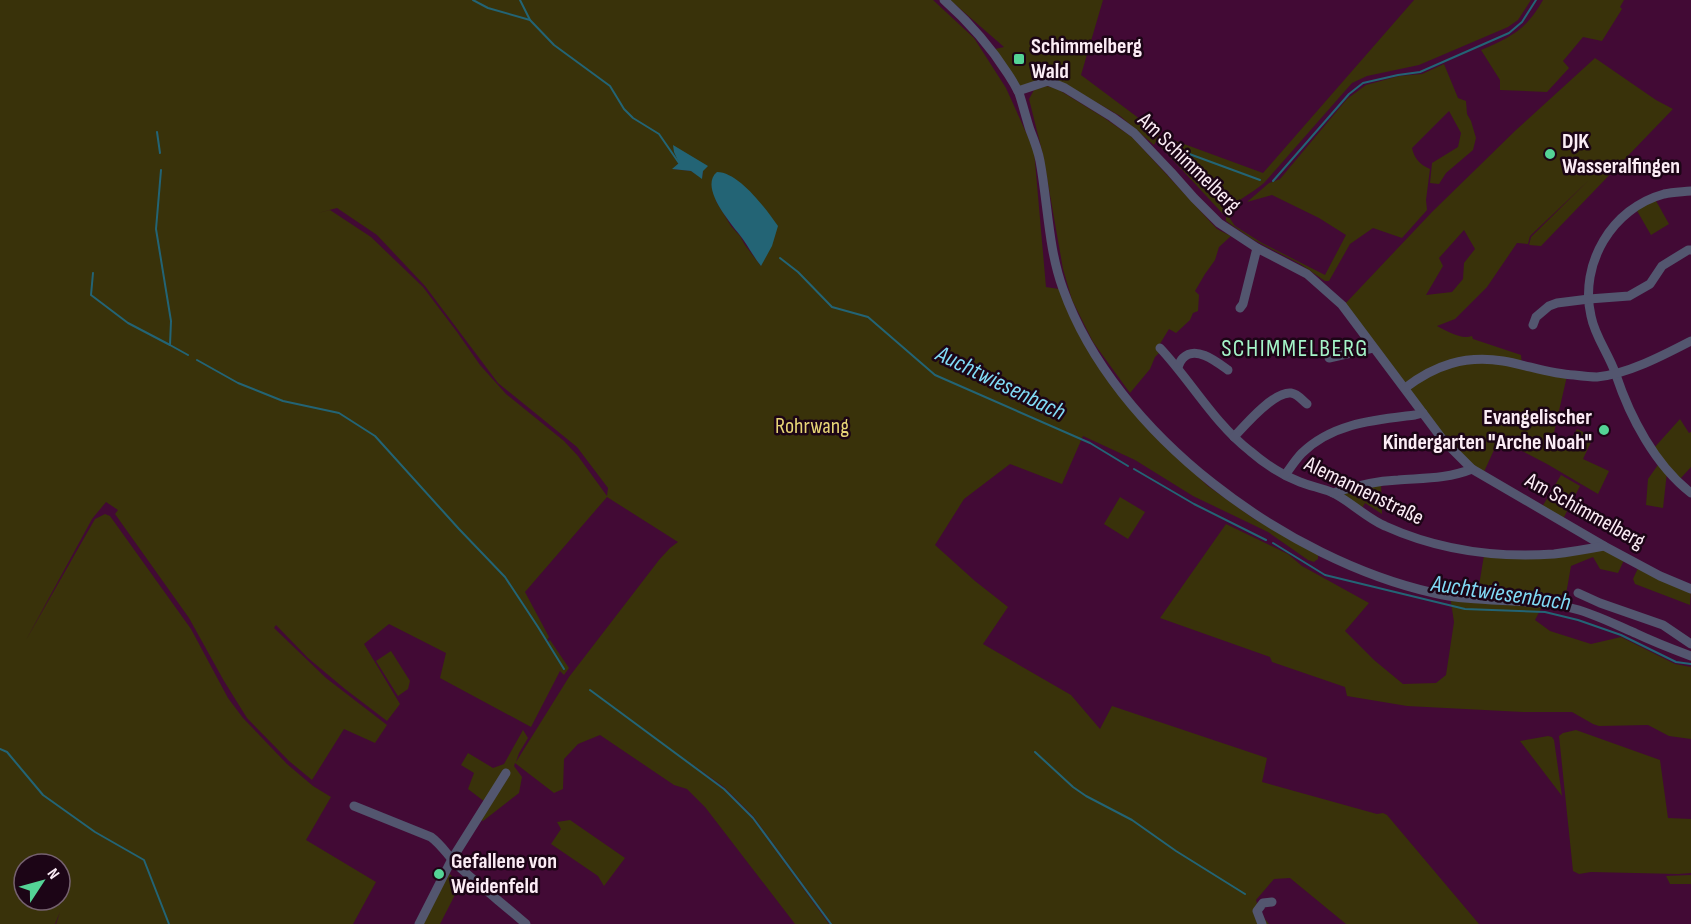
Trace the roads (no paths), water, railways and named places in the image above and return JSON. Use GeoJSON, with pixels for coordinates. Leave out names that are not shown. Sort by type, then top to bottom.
{"type":"FeatureCollection","features":[{"type":"Feature","properties":{"kind":"street"},"geometry":{"type":"LineString","coordinates":[[944,0],[962,15],[993,50],[1018,91],[1040,159],[1052,251],[1064,290],[1095,354],[1118,388],[1141,415],[1214,485],[1251,512],[1290,536],[1337,561],[1391,582],[1443,595],[1544,603],[1577,609],[1691,656]]}},
{"type":"Feature","properties":{"kind":"street","name":"Am Schimmelberg"},"geometry":{"type":"LineString","coordinates":[[1018,91],[1048,81],[1065,88],[1134,133],[1219,223],[1257,248],[1307,274],[1332,294],[1443,440],[1472,469],[1604,546],[1660,576],[1691,589]]}},
{"type":"Feature","properties":{"kind":"street"},"geometry":{"type":"LineString","coordinates":[[1691,191],[1662,195],[1625,214],[1608,232],[1596,255],[1590,277],[1589,299],[1595,330],[1619,387],[1646,438],[1668,471],[1691,493]]}},
{"type":"Feature","properties":{"kind":"street"},"geometry":{"type":"LineString","coordinates":[[1240,308],[1257,248]]}},
{"type":"Feature","properties":{"kind":"street"},"geometry":{"type":"LineString","coordinates":[[1533,326],[1536,317],[1549,306],[1557,303],[1629,296],[1650,285],[1662,266],[1691,250]]}},
{"type":"Feature","properties":{"kind":"street"},"geometry":{"type":"LineString","coordinates":[[1405,388],[1419,377],[1460,360],[1482,359],[1546,372],[1597,377],[1628,370],[1689,342],[1691,354]]}},
{"type":"Feature","properties":{"kind":"street","name":"Alemannenstraße"},"geometry":{"type":"LineString","coordinates":[[1160,348],[1234,437],[1256,456],[1285,475],[1333,493],[1382,525],[1446,547],[1503,555],[1556,554],[1604,546]]}},
{"type":"Feature","properties":{"kind":"street"},"geometry":{"type":"LineString","coordinates":[[1329,358],[1373,348]]}},
{"type":"Feature","properties":{"kind":"street"},"geometry":{"type":"LineString","coordinates":[[1178,367],[1183,357],[1193,353],[1202,354],[1228,370]]}},
{"type":"Feature","properties":{"kind":"street"},"geometry":{"type":"LineString","coordinates":[[1234,437],[1263,408],[1280,396],[1291,393],[1307,404]]}},
{"type":"Feature","properties":{"kind":"street"},"geometry":{"type":"LineString","coordinates":[[1285,475],[1301,454],[1314,442],[1343,427],[1366,421],[1423,413]]}},
{"type":"Feature","properties":{"kind":"street"},"geometry":{"type":"LineString","coordinates":[[1333,493],[1381,481],[1458,475],[1472,469]]}},
{"type":"Feature","properties":{"kind":"street"},"geometry":{"type":"LineString","coordinates":[[1578,593],[1663,625],[1691,644]]}},
{"type":"Feature","properties":{"kind":"street"},"geometry":{"type":"LineString","coordinates":[[1655,642],[1663,625]]}},
{"type":"Feature","properties":{"kind":"street"},"geometry":{"type":"LineString","coordinates":[[419,924],[452,859],[506,772]]}},
{"type":"Feature","properties":{"kind":"street"},"geometry":{"type":"LineString","coordinates":[[354,806],[431,837],[441,844],[452,859],[526,924]]}},
{"type":"Feature","properties":{"kind":"street"},"geometry":{"type":"LineString","coordinates":[[1262,924],[1257,911],[1263,903],[1272,902]]}},
{"type":"Feature","properties":{"kind":"water"},"geometry":{"type":"Polygon","coordinates":[[[673,145],[708,166],[703,171],[702,179],[691,171],[672,169],[679,163],[673,145]]]}},
{"type":"Feature","properties":{"kind":"water"},"geometry":{"type":"Polygon","coordinates":[[[717,172],[734,178],[743,185],[778,226],[772,246],[761,266],[718,204],[712,186],[712,178],[717,172]]]}},
{"type":"Feature","properties":{"kind":"waterway"},"geometry":{"type":"LineString","coordinates":[[473,0],[488,8],[530,20]]}},
{"type":"Feature","properties":{"kind":"waterway","name":"Auchtwiesenbach"},"geometry":{"type":"LineString","coordinates":[[520,0],[530,20],[554,45],[610,86],[624,109],[633,118],[659,134],[679,163]]}},
{"type":"Feature","properties":{"kind":"waterway"},"geometry":{"type":"LineString","coordinates":[[1273,181],[1349,94],[1363,83],[1420,72],[1509,33],[1522,22],[1536,0]]}},
{"type":"Feature","properties":{"kind":"waterway"},"geometry":{"type":"LineString","coordinates":[[157,132],[160,153]]}},
{"type":"Feature","properties":{"kind":"waterway"},"geometry":{"type":"LineString","coordinates":[[1173,148],[1260,180]]}},
{"type":"Feature","properties":{"kind":"waterway"},"geometry":{"type":"LineString","coordinates":[[161,170],[156,229],[171,321],[170,345],[188,355]]}},
{"type":"Feature","properties":{"kind":"waterway","name":"Auchtwiesenbach"},"geometry":{"type":"LineString","coordinates":[[780,258],[798,272],[832,307],[868,317],[935,375],[1090,443],[1128,466]]}},
{"type":"Feature","properties":{"kind":"waterway"},"geometry":{"type":"LineString","coordinates":[[93,273],[91,295],[128,323],[170,345]]}},
{"type":"Feature","properties":{"kind":"waterway"},"geometry":{"type":"LineString","coordinates":[[197,360],[238,383],[283,401],[339,413],[375,436],[505,577],[564,669]]}},
{"type":"Feature","properties":{"kind":"waterway","name":"Auchtwiesenbach"},"geometry":{"type":"LineString","coordinates":[[1134,469],[1194,504],[1266,540]]}},
{"type":"Feature","properties":{"kind":"waterway","name":"Auchtwiesenbach"},"geometry":{"type":"LineString","coordinates":[[1273,543],[1325,575],[1465,609],[1545,612],[1578,620],[1621,635],[1676,662],[1691,664]]}},
{"type":"Feature","properties":{"kind":"waterway"},"geometry":{"type":"LineString","coordinates":[[590,690],[724,789],[753,818],[831,924]]}},
{"type":"Feature","properties":{"kind":"waterway"},"geometry":{"type":"LineString","coordinates":[[0,749],[7,752],[43,795],[95,832],[144,860],[169,924]]}},
{"type":"Feature","properties":{"kind":"waterway"},"geometry":{"type":"LineString","coordinates":[[1035,752],[1086,796],[1132,820],[1176,851],[1245,894]]}},
{"type":"Feature","properties":{"kind":"place","name":"Schimmelberg Wald"},"geometry":{"type":"Point","coordinates":[1019,59]}},
{"type":"Feature","properties":{"kind":"place","name":"DJK Wasseralfingen"},"geometry":{"type":"Point","coordinates":[1550,154]}},
{"type":"Feature","properties":{"kind":"place","name":"Evangelischer Kindergarten \"Arche Noah\""},"geometry":{"type":"Point","coordinates":[1604,430]}},
{"type":"Feature","properties":{"kind":"place","name":"Gefallene von Weidenfeld"},"geometry":{"type":"Point","coordinates":[439,874]}},
{"type":"Feature","properties":{"kind":"district","name":"SCHIMMELBERG"},"geometry":{"type":"Point","coordinates":[1295,348]}},
{"type":"Feature","properties":{"kind":"park label","name":"Rohrwang"},"geometry":{"type":"Point","coordinates":[812,426]}}]}
